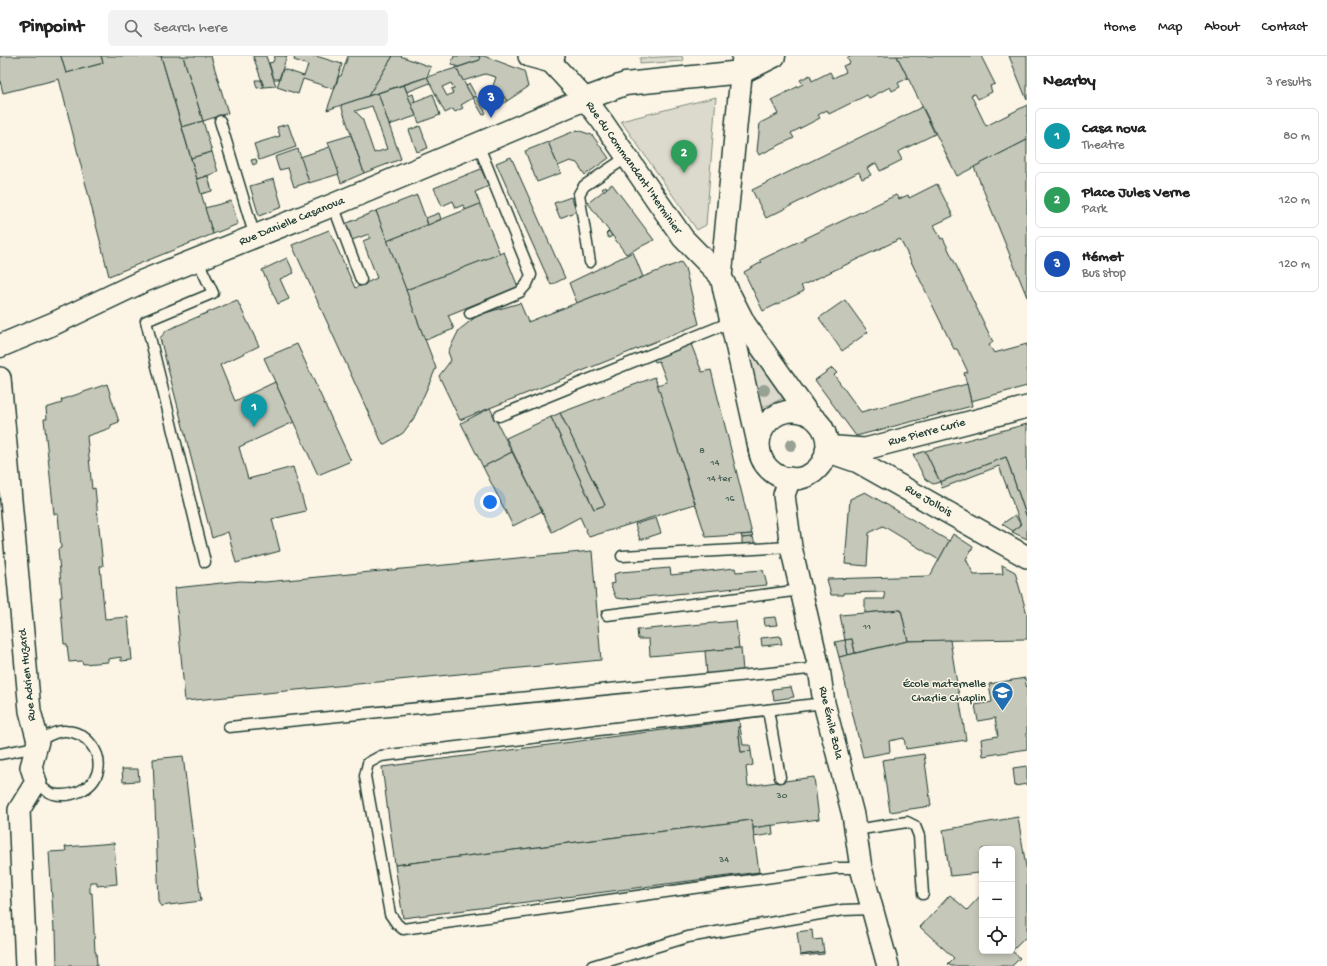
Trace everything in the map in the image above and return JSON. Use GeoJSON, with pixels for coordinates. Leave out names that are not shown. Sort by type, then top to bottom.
{"type":"FeatureCollection","features":[{"type":"Feature","properties":{"kind":"main road"},"geometry":{"type":"LineString","coordinates":[[743,64],[774,56]]}},
{"type":"Feature","properties":{"kind":"main road","name":"Rue Danielle Casanova"},"geometry":{"type":"LineString","coordinates":[[0,346],[55,323],[141,282],[198,261],[585,99],[625,84],[743,64]]}},
{"type":"Feature","properties":{"kind":"street"},"geometry":{"type":"LineString","coordinates":[[529,56],[551,58]]}},
{"type":"Feature","properties":{"kind":"street","name":"Rue du Commandant l'Herminier"},"geometry":{"type":"LineString","coordinates":[[551,58],[585,99],[683,238],[721,277]]}},
{"type":"Feature","properties":{"kind":"street"},"geometry":{"type":"LineString","coordinates":[[721,277],[745,324],[810,415],[818,422],[824,431],[826,448],[823,461],[809,474],[790,478],[780,476],[771,470],[764,462],[760,452],[721,277],[743,64]]}},
{"type":"Feature","properties":{"kind":"street","name":"Rue Adrien Huzard"},"geometry":{"type":"LineString","coordinates":[[0,378],[30,711],[37,744],[31,767],[36,782]]}},
{"type":"Feature","properties":{"kind":"street","name":"Rue Pierre Curie"},"geometry":{"type":"LineString","coordinates":[[826,448],[865,449],[1027,407]]}},
{"type":"Feature","properties":{"kind":"street"},"geometry":{"type":"LineString","coordinates":[[760,452],[759,441],[762,431],[768,422],[777,415],[788,411],[799,411],[810,415]]}},
{"type":"Feature","properties":{"kind":"street","name":"Rue Jollois"},"geometry":{"type":"LineString","coordinates":[[826,448],[858,462],[1027,557]]}},
{"type":"Feature","properties":{"kind":"street","name":"Rue Émile Zola"},"geometry":{"type":"LineString","coordinates":[[790,478],[784,495],[791,547],[819,668],[824,703],[853,815],[861,868],[888,966]]}},
{"type":"Feature","properties":{"kind":"street"},"geometry":{"type":"LineString","coordinates":[[26,966],[19,810],[36,782]]}},
{"type":"Feature","properties":{"kind":"lane"},"geometry":{"type":"LineString","coordinates":[[220,121],[255,237]]}},
{"type":"Feature","properties":{"kind":"lane"},"geometry":{"type":"LineString","coordinates":[[470,313],[520,292],[527,284],[531,275],[478,144]]}},
{"type":"Feature","properties":{"kind":"lane"},"geometry":{"type":"LineString","coordinates":[[590,262],[579,194],[584,186],[627,158]]}},
{"type":"Feature","properties":{"kind":"lane"},"geometry":{"type":"LineString","coordinates":[[332,205],[361,280]]}},
{"type":"Feature","properties":{"kind":"lane"},"geometry":{"type":"LineString","coordinates":[[198,261],[213,293],[146,321],[205,562]]}},
{"type":"Feature","properties":{"kind":"lane"},"geometry":{"type":"LineString","coordinates":[[499,416],[731,322]]}},
{"type":"Feature","properties":{"kind":"lane"},"geometry":{"type":"LineString","coordinates":[[622,556],[791,547]]}},
{"type":"Feature","properties":{"kind":"lane"},"geometry":{"type":"LineString","coordinates":[[607,616],[801,590]]}},
{"type":"Feature","properties":{"kind":"lane"},"geometry":{"type":"LineString","coordinates":[[229,727],[819,668]]}},
{"type":"Feature","properties":{"kind":"lane"},"geometry":{"type":"LineString","coordinates":[[824,703],[381,756],[368,763],[365,776],[390,914],[396,924],[403,929],[836,868],[861,868]]}},
{"type":"Feature","properties":{"kind":"lane"},"geometry":{"type":"LineString","coordinates":[[768,710],[780,778]]}},
{"type":"Feature","properties":{"kind":"lane"},"geometry":{"type":"LineString","coordinates":[[0,754],[37,744],[59,732],[65,731],[73,732],[89,741],[95,750],[99,762],[98,773],[86,789],[76,794],[64,796],[52,794],[44,790],[36,782]]}},
{"type":"Feature","properties":{"kind":"lane"},"geometry":{"type":"LineString","coordinates":[[855,830],[907,822],[915,826],[919,836],[923,894]]}},
{"type":"Feature","properties":{"kind":"lane"},"geometry":{"type":"LineString","coordinates":[[592,966],[688,937],[843,910],[873,909]]}},
{"type":"Feature","properties":{"kind":"shaded area"},"geometry":{"type":"Polygon","coordinates":[[[682,56],[683,61],[640,64],[640,58],[682,56]]]}},
{"type":"Feature","properties":{"kind":"shaded area"},"geometry":{"type":"Polygon","coordinates":[[[716,97],[706,225],[697,230],[621,121],[716,97]]]}},
{"type":"Feature","properties":{"kind":"shaded area"},"geometry":{"type":"Polygon","coordinates":[[[745,341],[786,397],[755,411],[745,341]]]}},
{"type":"Feature","properties":{"kind":"building"},"geometry":{"type":"Polygon","coordinates":[[[0,56],[61,56],[66,73],[103,63],[101,56],[161,56],[213,234],[109,276],[59,79],[3,93],[0,81],[0,56]]]}},
{"type":"Feature","properties":{"kind":"building"},"geometry":{"type":"Polygon","coordinates":[[[61,56],[101,56],[103,63],[66,73],[61,56]]]}},
{"type":"Feature","properties":{"kind":"building"},"geometry":{"type":"Polygon","coordinates":[[[161,56],[183,56],[203,121],[182,127],[161,56]]]}},
{"type":"Feature","properties":{"kind":"building"},"geometry":{"type":"Polygon","coordinates":[[[183,56],[211,56],[228,113],[203,121],[183,56]]]}},
{"type":"Feature","properties":{"kind":"building"},"geometry":{"type":"Polygon","coordinates":[[[253,56],[266,56],[276,86],[264,87],[253,56]]]}},
{"type":"Feature","properties":{"kind":"building"},"geometry":{"type":"Polygon","coordinates":[[[275,56],[287,56],[279,79],[274,79],[269,63],[273,62],[275,56]]]}},
{"type":"Feature","properties":{"kind":"building"},"geometry":{"type":"Polygon","coordinates":[[[295,56],[316,56],[342,64],[334,89],[303,79],[298,94],[277,87],[283,69],[304,76],[308,65],[294,60],[295,56]]]}},
{"type":"Feature","properties":{"kind":"building"},"geometry":{"type":"Polygon","coordinates":[[[348,56],[393,56],[368,96],[327,110],[339,76],[341,76],[348,56]]]}},
{"type":"Feature","properties":{"kind":"building"},"geometry":{"type":"Polygon","coordinates":[[[393,56],[400,56],[431,67],[427,77],[368,96],[393,56]]]}},
{"type":"Feature","properties":{"kind":"building"},"geometry":{"type":"Polygon","coordinates":[[[454,56],[479,56],[480,60],[458,67],[451,64],[454,56]]]}},
{"type":"Feature","properties":{"kind":"building"},"geometry":{"type":"Polygon","coordinates":[[[479,56],[484,56],[524,71],[528,87],[507,101],[498,88],[493,86],[496,77],[485,74],[463,81],[456,68],[480,60],[479,56]]]}},
{"type":"Feature","properties":{"kind":"building"},"geometry":{"type":"Polygon","coordinates":[[[852,56],[897,56],[908,78],[898,83],[900,87],[892,91],[890,87],[869,98],[867,95],[829,114],[827,110],[818,115],[820,118],[791,133],[794,138],[759,155],[757,151],[760,123],[778,114],[771,100],[803,84],[800,80],[810,75],[812,81],[830,72],[833,78],[846,72],[843,66],[850,63],[847,58],[852,56]]]}},
{"type":"Feature","properties":{"kind":"building"},"geometry":{"type":"Polygon","coordinates":[[[897,56],[981,56],[995,84],[990,86],[992,92],[978,99],[975,94],[971,95],[986,126],[1027,105],[1027,140],[957,176],[897,56]]]}},
{"type":"Feature","properties":{"kind":"building"},"geometry":{"type":"Polygon","coordinates":[[[1009,56],[1027,56],[1027,100],[1009,56]]]}},
{"type":"Feature","properties":{"kind":"building"},"geometry":{"type":"Polygon","coordinates":[[[456,68],[473,98],[461,105],[463,108],[455,112],[453,109],[445,113],[427,77],[456,68]],[[451,83],[442,87],[447,96],[453,93],[451,90],[454,89],[451,83]]]}},
{"type":"Feature","properties":{"kind":"building"},"geometry":{"type":"Polygon","coordinates":[[[427,77],[430,83],[407,92],[404,85],[427,77]]]}},
{"type":"Feature","properties":{"kind":"building"},"geometry":{"type":"Polygon","coordinates":[[[255,80],[261,80],[264,87],[257,88],[255,80]]]}},
{"type":"Feature","properties":{"kind":"building"},"geometry":{"type":"Polygon","coordinates":[[[469,83],[476,96],[473,98],[466,86],[469,83]]]}},
{"type":"Feature","properties":{"kind":"building"},"geometry":{"type":"Polygon","coordinates":[[[404,85],[416,116],[389,125],[378,93],[404,85]]]}},
{"type":"Feature","properties":{"kind":"building"},"geometry":{"type":"Polygon","coordinates":[[[495,87],[498,88],[507,101],[499,107],[488,92],[495,87]]]}},
{"type":"Feature","properties":{"kind":"building"},"geometry":{"type":"Polygon","coordinates":[[[378,93],[401,159],[364,173],[341,105],[378,93]],[[372,106],[355,111],[362,118],[374,153],[387,149],[372,106]]]}},
{"type":"Feature","properties":{"kind":"building"},"geometry":{"type":"Polygon","coordinates":[[[413,94],[415,101],[411,103],[408,96],[413,94]]]}},
{"type":"Feature","properties":{"kind":"building"},"geometry":{"type":"Polygon","coordinates":[[[433,94],[440,115],[419,123],[411,103],[433,94]]]}},
{"type":"Feature","properties":{"kind":"building"},"geometry":{"type":"Polygon","coordinates":[[[476,96],[486,113],[483,115],[473,98],[476,96]]]}},
{"type":"Feature","properties":{"kind":"building"},"geometry":{"type":"Polygon","coordinates":[[[922,107],[935,134],[898,152],[902,160],[880,171],[876,163],[867,168],[871,175],[862,179],[859,172],[766,218],[752,190],[922,107]]]}},
{"type":"Feature","properties":{"kind":"building"},"geometry":{"type":"Polygon","coordinates":[[[203,121],[212,152],[191,158],[182,127],[203,121]]]}},
{"type":"Feature","properties":{"kind":"building"},"geometry":{"type":"Polygon","coordinates":[[[288,124],[296,147],[259,160],[254,144],[280,136],[277,127],[288,124]]]}},
{"type":"Feature","properties":{"kind":"building"},"geometry":{"type":"Polygon","coordinates":[[[420,126],[428,148],[417,152],[409,130],[420,126]]]}},
{"type":"Feature","properties":{"kind":"building"},"geometry":{"type":"Polygon","coordinates":[[[577,130],[592,135],[609,158],[585,175],[577,163],[570,161],[558,166],[548,142],[577,130]]]}},
{"type":"Feature","properties":{"kind":"building"},"geometry":{"type":"Polygon","coordinates":[[[351,135],[364,173],[341,183],[328,142],[351,135]]]}},
{"type":"Feature","properties":{"kind":"building"},"geometry":{"type":"Polygon","coordinates":[[[1027,140],[1027,297],[974,167],[1027,140]]]}},
{"type":"Feature","properties":{"kind":"building"},"geometry":{"type":"Polygon","coordinates":[[[548,142],[561,173],[537,182],[525,151],[548,142]]]}},
{"type":"Feature","properties":{"kind":"building"},"geometry":{"type":"Polygon","coordinates":[[[330,147],[339,174],[309,183],[300,157],[330,147]]]}},
{"type":"Feature","properties":{"kind":"building"},"geometry":{"type":"Polygon","coordinates":[[[298,149],[309,182],[294,187],[288,168],[279,170],[275,157],[298,149]]]}},
{"type":"Feature","properties":{"kind":"building"},"geometry":{"type":"Polygon","coordinates":[[[212,152],[218,172],[197,179],[191,158],[212,152]]]}},
{"type":"Feature","properties":{"kind":"building"},"geometry":{"type":"Polygon","coordinates":[[[511,157],[565,278],[551,285],[496,163],[511,157]]]}},
{"type":"Feature","properties":{"kind":"building"},"geometry":{"type":"Polygon","coordinates":[[[256,159],[257,163],[253,165],[251,160],[256,159]]]}},
{"type":"Feature","properties":{"kind":"building"},"geometry":{"type":"Polygon","coordinates":[[[481,169],[489,186],[475,192],[480,204],[466,210],[463,205],[456,208],[453,201],[442,206],[434,188],[481,169]]]}},
{"type":"Feature","properties":{"kind":"building"},"geometry":{"type":"Polygon","coordinates":[[[208,176],[212,191],[201,194],[197,179],[208,176]]]}},
{"type":"Feature","properties":{"kind":"building"},"geometry":{"type":"Polygon","coordinates":[[[274,179],[282,207],[259,216],[250,186],[274,179]]]}},
{"type":"Feature","properties":{"kind":"building"},"geometry":{"type":"Polygon","coordinates":[[[612,184],[654,240],[626,254],[588,203],[612,184]]]}},
{"type":"Feature","properties":{"kind":"building"},"geometry":{"type":"Polygon","coordinates":[[[937,184],[953,216],[934,225],[941,239],[943,238],[993,342],[989,345],[994,353],[1027,344],[1027,386],[971,401],[964,373],[968,372],[957,349],[954,349],[900,239],[801,286],[804,291],[763,311],[744,272],[762,262],[760,260],[896,195],[899,199],[908,195],[909,198],[937,184]]]}},
{"type":"Feature","properties":{"kind":"building"},"geometry":{"type":"Polygon","coordinates":[[[606,186],[607,188],[604,191],[602,189],[606,186]]]}},
{"type":"Feature","properties":{"kind":"building"},"geometry":{"type":"Polygon","coordinates":[[[417,195],[428,225],[387,241],[376,211],[417,195]]]}},
{"type":"Feature","properties":{"kind":"building"},"geometry":{"type":"Polygon","coordinates":[[[571,197],[577,211],[560,218],[554,203],[571,197]]]}},
{"type":"Feature","properties":{"kind":"building"},"geometry":{"type":"Polygon","coordinates":[[[231,201],[238,224],[213,234],[205,208],[231,201]]]}},
{"type":"Feature","properties":{"kind":"building"},"geometry":{"type":"Polygon","coordinates":[[[480,204],[500,254],[406,290],[387,241],[480,204]]]}},
{"type":"Feature","properties":{"kind":"building"},"geometry":{"type":"Polygon","coordinates":[[[376,211],[436,368],[414,418],[403,433],[383,445],[292,245],[329,230],[355,288],[377,278],[363,241],[370,238],[369,234],[352,240],[345,224],[376,211]]]}},
{"type":"Feature","properties":{"kind":"building"},"geometry":{"type":"Polygon","coordinates":[[[439,213],[441,219],[428,225],[426,218],[439,213]]]}},
{"type":"Feature","properties":{"kind":"building"},"geometry":{"type":"Polygon","coordinates":[[[609,231],[612,236],[609,238],[606,234],[609,231]]]}},
{"type":"Feature","properties":{"kind":"building"},"geometry":{"type":"Polygon","coordinates":[[[504,252],[518,287],[448,315],[454,329],[425,340],[406,290],[504,252]]]}},
{"type":"Feature","properties":{"kind":"building"},"geometry":{"type":"Polygon","coordinates":[[[633,252],[643,277],[577,303],[569,283],[633,252]]]}},
{"type":"Feature","properties":{"kind":"building"},"geometry":{"type":"Polygon","coordinates":[[[287,258],[294,273],[280,279],[289,299],[278,304],[262,270],[287,258]]]}},
{"type":"Feature","properties":{"kind":"building"},"geometry":{"type":"Polygon","coordinates":[[[681,262],[685,268],[699,324],[460,420],[439,376],[451,360],[448,352],[459,330],[478,315],[520,303],[528,322],[681,262]]]}},
{"type":"Feature","properties":{"kind":"building"},"geometry":{"type":"Polygon","coordinates":[[[237,300],[259,346],[220,365],[235,401],[275,382],[294,422],[239,447],[248,479],[293,467],[306,511],[272,519],[280,551],[236,563],[228,532],[212,538],[160,338],[167,330],[237,300]]]}},
{"type":"Feature","properties":{"kind":"building"},"geometry":{"type":"Polygon","coordinates":[[[845,300],[868,332],[842,351],[819,318],[845,300]]]}},
{"type":"Feature","properties":{"kind":"building"},"geometry":{"type":"Polygon","coordinates":[[[297,344],[351,461],[318,475],[264,358],[297,344]]]}},
{"type":"Feature","properties":{"kind":"building"},"geometry":{"type":"Polygon","coordinates":[[[691,344],[702,372],[711,370],[752,534],[706,537],[657,385],[667,382],[659,361],[655,362],[653,358],[691,344]]]}},
{"type":"Feature","properties":{"kind":"building"},"geometry":{"type":"Polygon","coordinates":[[[832,368],[837,373],[834,375],[861,412],[967,384],[972,406],[856,436],[815,380],[832,368]]]}},
{"type":"Feature","properties":{"kind":"building"},"geometry":{"type":"Polygon","coordinates":[[[655,377],[695,504],[589,537],[580,517],[552,532],[506,438],[551,417],[594,509],[605,505],[560,413],[655,377]]]}},
{"type":"Feature","properties":{"kind":"building"},"geometry":{"type":"Polygon","coordinates":[[[107,384],[119,422],[111,425],[111,428],[87,436],[92,489],[95,488],[103,566],[100,566],[105,619],[128,617],[132,660],[121,661],[121,657],[108,659],[108,662],[83,664],[82,661],[69,662],[67,644],[64,644],[60,597],[62,597],[58,549],[61,548],[58,514],[54,514],[44,419],[47,419],[46,408],[62,403],[61,400],[107,384]]]}},
{"type":"Feature","properties":{"kind":"building"},"geometry":{"type":"Polygon","coordinates":[[[490,408],[512,452],[483,467],[461,423],[490,408]]]}},
{"type":"Feature","properties":{"kind":"building"},"geometry":{"type":"Polygon","coordinates":[[[560,413],[605,505],[594,509],[551,417],[560,413]]]}},
{"type":"Feature","properties":{"kind":"building"},"geometry":{"type":"Polygon","coordinates":[[[1027,424],[1027,518],[1006,457],[940,482],[925,451],[1027,424]]]}},
{"type":"Feature","properties":{"kind":"building"},"geometry":{"type":"Polygon","coordinates":[[[925,451],[940,482],[933,484],[925,479],[913,455],[925,451]]]}},
{"type":"Feature","properties":{"kind":"building"},"geometry":{"type":"Polygon","coordinates":[[[512,452],[542,511],[513,526],[483,467],[512,452]]]}},
{"type":"Feature","properties":{"kind":"building"},"geometry":{"type":"Polygon","coordinates":[[[1006,457],[1027,518],[1027,539],[1012,532],[1021,525],[999,466],[942,488],[940,482],[1006,457]]]}},
{"type":"Feature","properties":{"kind":"building"},"geometry":{"type":"Polygon","coordinates":[[[865,492],[949,541],[939,560],[883,526],[869,533],[867,566],[845,564],[850,499],[865,492]]]}},
{"type":"Feature","properties":{"kind":"building"},"geometry":{"type":"Polygon","coordinates":[[[1015,515],[1021,525],[1013,531],[1002,524],[1015,515]]]}},
{"type":"Feature","properties":{"kind":"building"},"geometry":{"type":"Polygon","coordinates":[[[656,518],[661,533],[640,540],[635,524],[656,518]]]}},
{"type":"Feature","properties":{"kind":"building"},"geometry":{"type":"Polygon","coordinates":[[[752,534],[753,537],[742,538],[741,535],[752,534]]]}},
{"type":"Feature","properties":{"kind":"building"},"geometry":{"type":"Polygon","coordinates":[[[953,534],[973,547],[966,559],[974,575],[1003,574],[1002,565],[1015,572],[1027,614],[1027,639],[908,641],[901,610],[865,613],[865,599],[885,599],[884,592],[843,593],[844,595],[831,595],[827,579],[930,576],[953,534]]]}},
{"type":"Feature","properties":{"kind":"building"},"geometry":{"type":"Polygon","coordinates":[[[753,537],[755,544],[742,545],[742,538],[753,537]]]}},
{"type":"Feature","properties":{"kind":"building"},"geometry":{"type":"Polygon","coordinates":[[[592,551],[601,660],[185,701],[175,588],[240,581],[265,582],[592,551]]]}},
{"type":"Feature","properties":{"kind":"building"},"geometry":{"type":"Polygon","coordinates":[[[670,568],[671,575],[735,568],[736,572],[763,570],[767,585],[624,599],[616,598],[610,584],[615,583],[614,574],[621,572],[670,568]]]}},
{"type":"Feature","properties":{"kind":"building"},"geometry":{"type":"Polygon","coordinates":[[[901,610],[908,641],[855,653],[852,639],[845,640],[840,615],[901,610]]]}},
{"type":"Feature","properties":{"kind":"building"},"geometry":{"type":"Polygon","coordinates":[[[775,617],[777,625],[765,626],[764,618],[775,617]]]}},
{"type":"Feature","properties":{"kind":"building"},"geometry":{"type":"Polygon","coordinates":[[[736,621],[739,648],[650,656],[649,639],[638,639],[637,630],[736,621]]]}},
{"type":"Feature","properties":{"kind":"building"},"geometry":{"type":"Polygon","coordinates":[[[780,636],[782,644],[762,646],[761,638],[780,636]]]}},
{"type":"Feature","properties":{"kind":"building"},"geometry":{"type":"Polygon","coordinates":[[[852,639],[855,653],[848,655],[845,640],[852,639]]]}},
{"type":"Feature","properties":{"kind":"building"},"geometry":{"type":"Polygon","coordinates":[[[845,640],[848,655],[839,657],[835,642],[845,640]]]}},
{"type":"Feature","properties":{"kind":"building"},"geometry":{"type":"Polygon","coordinates":[[[950,640],[966,740],[906,749],[904,738],[889,741],[890,752],[863,757],[839,657],[908,641],[950,640]]]}},
{"type":"Feature","properties":{"kind":"building"},"geometry":{"type":"Polygon","coordinates":[[[741,648],[743,671],[707,675],[705,651],[741,648]]]}},
{"type":"Feature","properties":{"kind":"building","name":"École maternelle Charlie Chaplin"},"geometry":{"type":"Polygon","coordinates":[[[1025,678],[1027,690],[1027,749],[983,756],[981,739],[998,736],[995,718],[978,721],[975,705],[992,702],[989,684],[1025,678]]]}},
{"type":"Feature","properties":{"kind":"building"},"geometry":{"type":"Polygon","coordinates":[[[791,687],[794,697],[774,700],[772,689],[791,687]]]}},
{"type":"Feature","properties":{"kind":"building"},"geometry":{"type":"Polygon","coordinates":[[[739,720],[740,727],[738,727],[741,752],[751,751],[753,765],[746,767],[748,786],[814,777],[819,819],[753,828],[752,820],[395,865],[382,767],[739,720]]]}},
{"type":"Feature","properties":{"kind":"building"},"geometry":{"type":"Polygon","coordinates":[[[738,727],[740,727],[743,745],[750,745],[751,751],[741,752],[738,727]]]}},
{"type":"Feature","properties":{"kind":"building"},"geometry":{"type":"Polygon","coordinates":[[[924,754],[931,806],[890,812],[882,760],[924,754]]]}},
{"type":"Feature","properties":{"kind":"building"},"geometry":{"type":"Polygon","coordinates":[[[183,756],[201,901],[161,906],[159,901],[153,759],[183,756]]]}},
{"type":"Feature","properties":{"kind":"building"},"geometry":{"type":"Polygon","coordinates":[[[1027,766],[1027,784],[1015,786],[1013,768],[1027,766]]]}},
{"type":"Feature","properties":{"kind":"building"},"geometry":{"type":"Polygon","coordinates":[[[122,769],[138,769],[139,781],[123,782],[122,769]]]}},
{"type":"Feature","properties":{"kind":"building"},"geometry":{"type":"Polygon","coordinates":[[[1018,817],[1027,873],[1027,936],[1015,948],[1015,846],[979,846],[979,873],[950,876],[943,830],[1018,817]]]}},
{"type":"Feature","properties":{"kind":"building"},"geometry":{"type":"Polygon","coordinates":[[[752,820],[759,872],[403,918],[395,865],[752,820]]]}},
{"type":"Feature","properties":{"kind":"building"},"geometry":{"type":"Polygon","coordinates":[[[772,825],[773,834],[754,837],[753,828],[772,825]]]}},
{"type":"Feature","properties":{"kind":"building"},"geometry":{"type":"Polygon","coordinates":[[[114,843],[117,884],[97,886],[97,882],[90,882],[97,966],[57,966],[56,930],[54,930],[49,852],[66,851],[65,847],[114,843]]]}},
{"type":"Feature","properties":{"kind":"building"},"geometry":{"type":"Polygon","coordinates":[[[950,895],[967,910],[979,897],[979,954],[1015,954],[1020,958],[1012,966],[951,966],[948,964],[954,958],[920,927],[950,895]]]}},
{"type":"Feature","properties":{"kind":"building"},"geometry":{"type":"Polygon","coordinates":[[[812,930],[813,940],[822,939],[824,952],[800,955],[797,932],[812,930]]]}},
{"type":"Feature","properties":{"kind":"building"},"geometry":{"type":"Polygon","coordinates":[[[824,952],[824,954],[800,956],[800,955],[824,952]]]}},
{"type":"Feature","properties":{"kind":"place","name":"Hémet"},"geometry":{"type":"Point","coordinates":[491,118]}},
{"type":"Feature","properties":{"kind":"place","name":"Place Jules Verne"},"geometry":{"type":"Point","coordinates":[684,173]}},
{"type":"Feature","properties":{"kind":"place","name":"Casa nova"},"geometry":{"type":"Point","coordinates":[254,427]}},
{"type":"Feature","properties":{"kind":"place","name":"École maternelle Charlie Chaplin"},"geometry":{"type":"Point","coordinates":[1002,712]}}]}
